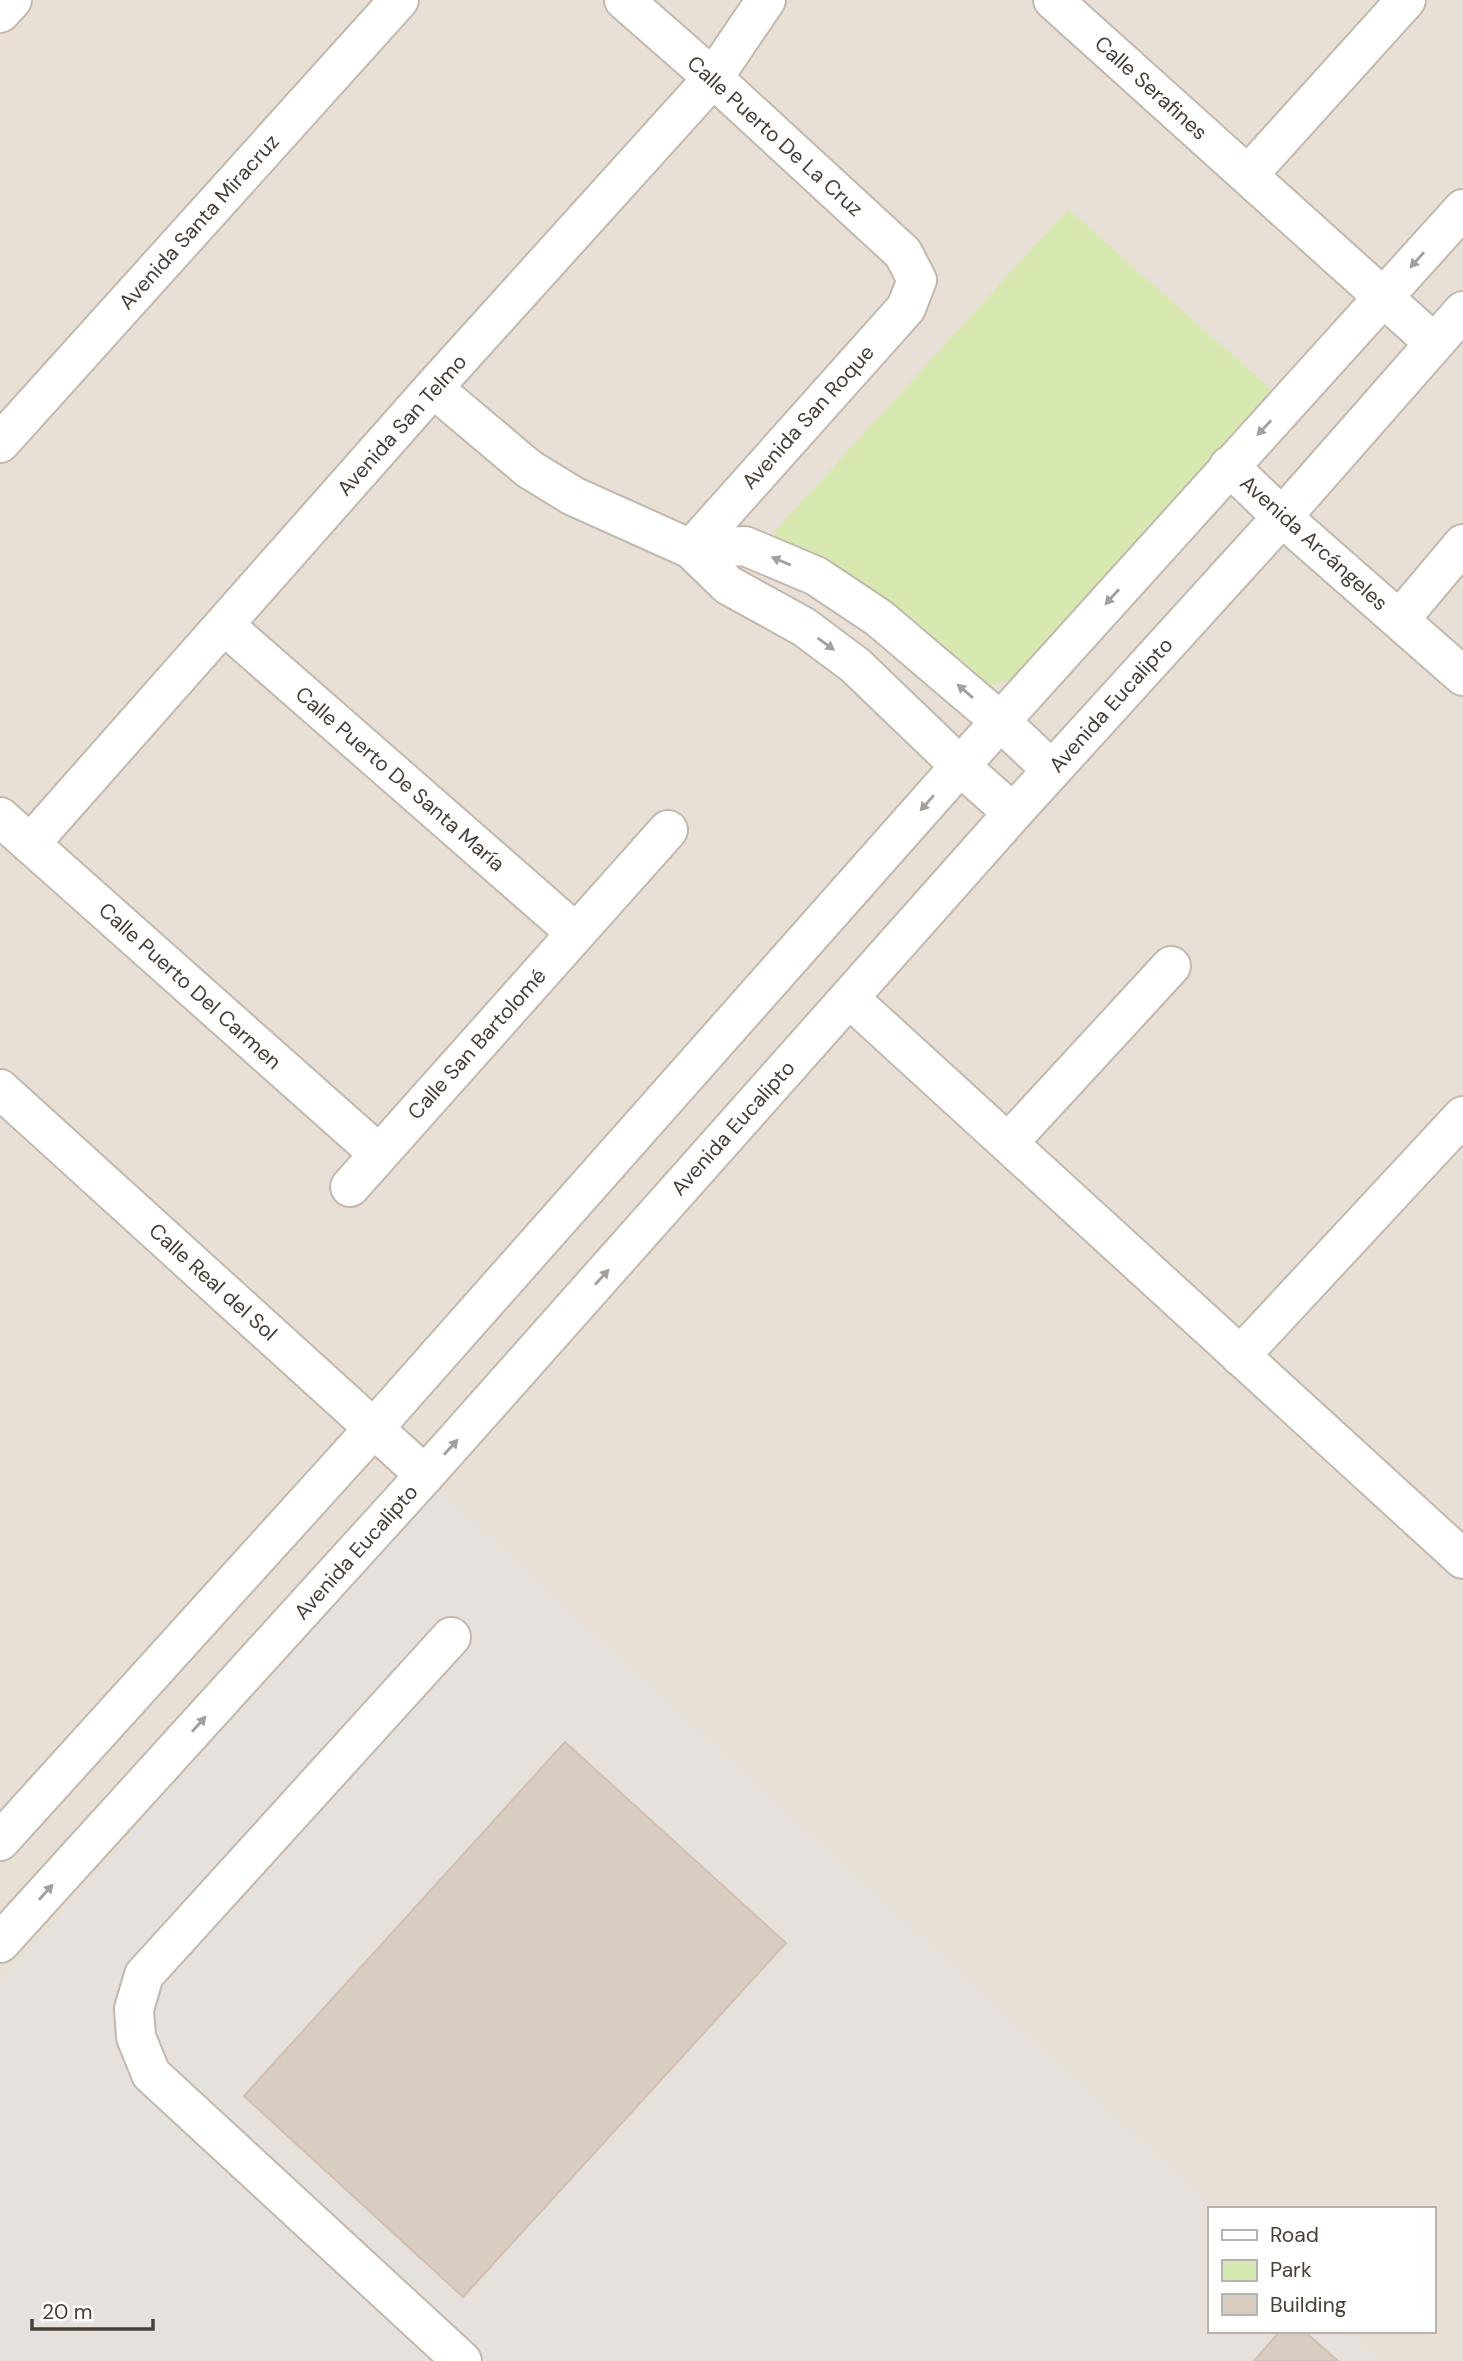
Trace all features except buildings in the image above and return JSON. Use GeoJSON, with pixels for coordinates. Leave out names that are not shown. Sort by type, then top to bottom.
{"type":"FeatureCollection","features":[{"type":"Feature","properties":{"kind":"street"},"geometry":{"type":"LineString","coordinates":[[0,13],[12,0]]}},
{"type":"Feature","properties":{"kind":"street","name":"Avenida Santa Miracruz"},"geometry":{"type":"LineString","coordinates":[[0,443],[399,0]]}},
{"type":"Feature","properties":{"kind":"street","name":"Calle Puerto De La Cruz"},"geometry":{"type":"LineString","coordinates":[[624,0],[903,253],[917,280]]}},
{"type":"Feature","properties":{"kind":"street","name":"Avenida San Telmo"},"geometry":{"type":"LineString","coordinates":[[30,844],[433,388],[713,79],[766,0]]}},
{"type":"Feature","properties":{"kind":"street","name":"Calle Serafines"},"geometry":{"type":"LineString","coordinates":[[1053,0],[1434,343]]}},
{"type":"Feature","properties":{"kind":"street"},"geometry":{"type":"LineString","coordinates":[[1248,175],[1406,0]]}},
{"type":"Feature","properties":{"kind":"street"},"geometry":{"type":"LineString","coordinates":[[0,1841],[374,1428],[1000,721],[1463,209]]}},
{"type":"Feature","properties":{"kind":"street","name":"Avenida San Roque"},"geometry":{"type":"LineString","coordinates":[[691,549],[906,308],[917,280]]}},
{"type":"Feature","properties":{"kind":"street","name":"Avenida Eucalipto"},"geometry":{"type":"LineString","coordinates":[[0,1943],[425,1475],[1013,813],[1282,517],[1463,310]]}},
{"type":"Feature","properties":{"kind":"street"},"geometry":{"type":"LineString","coordinates":[[433,388],[529,469],[573,496],[691,549],[728,585],[804,627],[855,665],[1013,813]]}},
{"type":"Feature","properties":{"kind":"street","name":"Avenida Arcángeles"},"geometry":{"type":"LineString","coordinates":[[1229,466],[1282,517],[1463,676]]}},
{"type":"Feature","properties":{"kind":"street","name":"Avenida Arcángeles"},"geometry":{"type":"LineString","coordinates":[[1400,620],[1463,544]]}},
{"type":"Feature","properties":{"kind":"street"},"geometry":{"type":"LineString","coordinates":[[691,549],[744,546],[816,576],[879,618],[1000,721],[1052,770]]}},
{"type":"Feature","properties":{"kind":"street","name":"Calle Puerto De Santa María"},"geometry":{"type":"LineString","coordinates":[[225,625],[576,933]]}},
{"type":"Feature","properties":{"kind":"street","name":"Calle Puerto Del Carmen"},"geometry":{"type":"LineString","coordinates":[[0,817],[379,1154]]}},
{"type":"Feature","properties":{"kind":"street","name":"Calle San Bartolomé"},"geometry":{"type":"LineString","coordinates":[[350,1187],[668,830]]}},
{"type":"Feature","properties":{"kind":"street"},"geometry":{"type":"LineString","coordinates":[[1008,1143],[1171,966]]}},
{"type":"Feature","properties":{"kind":"street"},"geometry":{"type":"LineString","coordinates":[[849,998],[1463,1559]]}},
{"type":"Feature","properties":{"kind":"street","name":"Calle Real del Sol"},"geometry":{"type":"LineString","coordinates":[[0,1089],[425,1475]]}},
{"type":"Feature","properties":{"kind":"street"},"geometry":{"type":"LineString","coordinates":[[1240,1356],[1463,1116]]}},
{"type":"Feature","properties":{"kind":"street"},"geometry":{"type":"LineString","coordinates":[[451,1637],[144,1975],[134,2009],[136,2038],[151,2074],[462,2361]]}},
{"type":"Feature","properties":{"kind":"shaded area"},"geometry":{"type":"Polygon","coordinates":[[[0,0],[1463,0],[1463,2361],[0,2361],[0,0]]]}},
{"type":"Feature","properties":{"kind":"shaded area"},"geometry":{"type":"Polygon","coordinates":[[[437,1489],[1213,2207],[1208,2207],[1208,2333],[1349,2333],[1379,2361],[0,2361],[0,1983],[437,1489]]]}},
{"type":"Feature","properties":{"kind":"green space"},"geometry":{"type":"Polygon","coordinates":[[[1068,209],[1275,393],[1039,670],[990,686],[910,616],[772,534],[1068,209]]]}}]}
